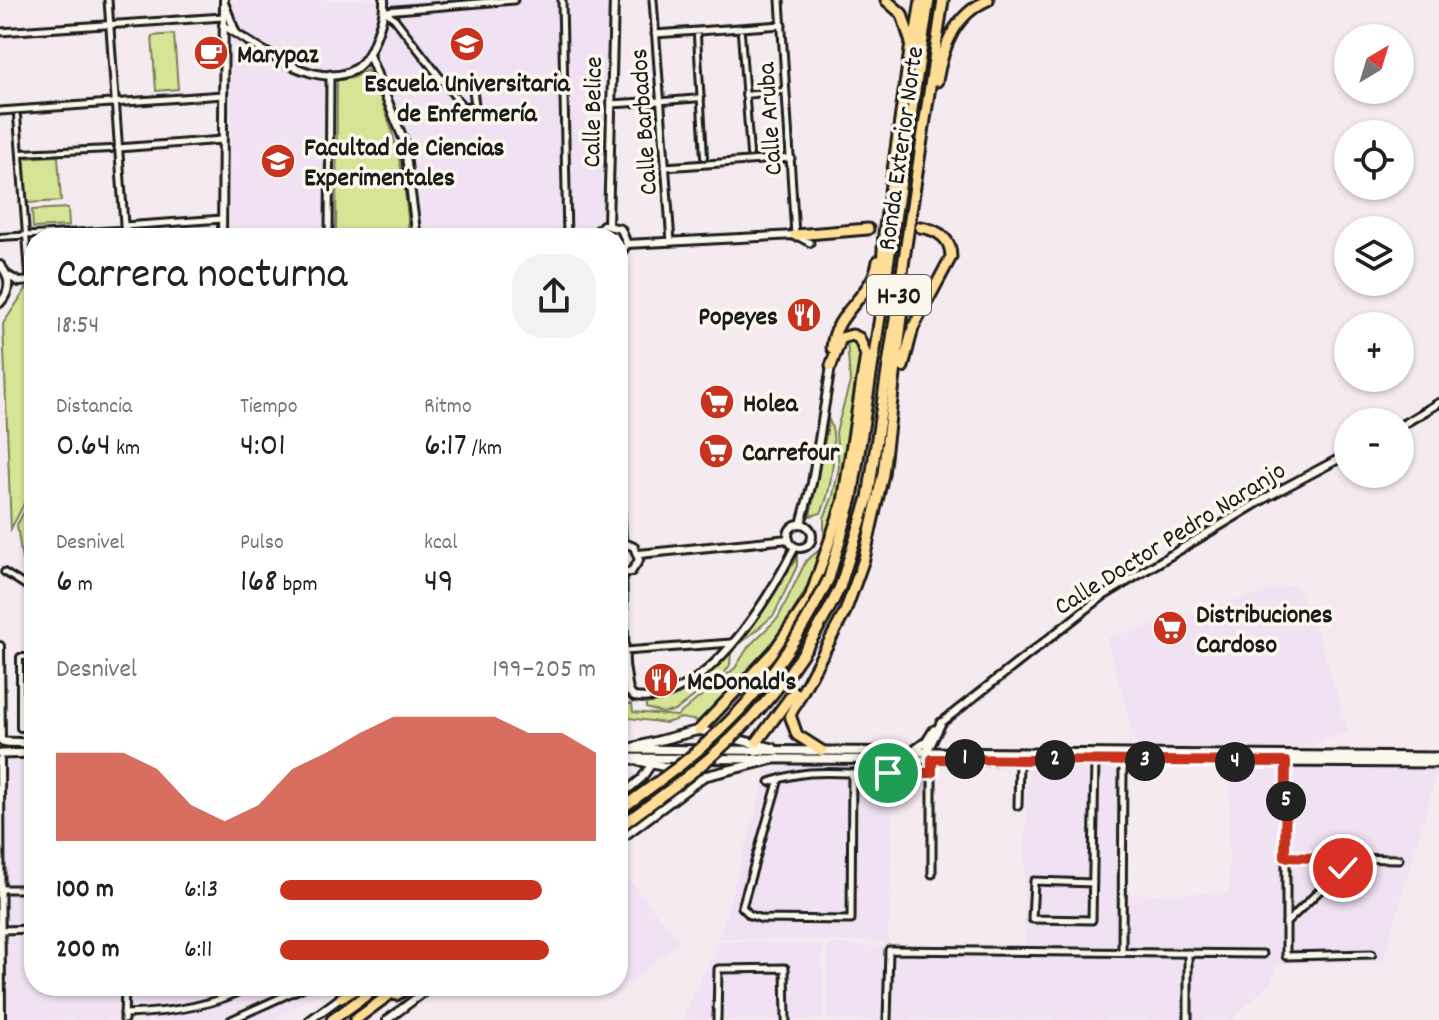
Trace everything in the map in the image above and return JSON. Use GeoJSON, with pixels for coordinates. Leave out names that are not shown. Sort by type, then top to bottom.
{"type":"FeatureCollection","features":[{"type":"Feature","properties":{"kind":"highway"},"geometry":{"type":"LineString","coordinates":[[886,0],[902,14],[909,28],[909,68]]}},
{"type":"Feature","properties":{"kind":"highway"},"geometry":{"type":"LineString","coordinates":[[877,350],[884,234],[921,0]]}},
{"type":"Feature","properties":{"kind":"highway","name":"Ronda Exterior Norte"},"geometry":{"type":"LineString","coordinates":[[628,803],[720,734],[749,704],[796,641],[829,578],[852,498],[929,0]]}},
{"type":"Feature","properties":{"kind":"highway","name":"Ronda Exterior Norte"},"geometry":{"type":"LineString","coordinates":[[628,821],[731,741],[770,700],[809,646],[840,587],[868,498],[943,0]]}},
{"type":"Feature","properties":{"kind":"highway"},"geometry":{"type":"LineString","coordinates":[[922,135],[942,52],[951,32],[962,18],[988,0]]}},
{"type":"Feature","properties":{"kind":"highway"},"geometry":{"type":"LineString","coordinates":[[822,751],[797,735],[790,715],[845,612],[877,511],[894,397],[912,213]]}},
{"type":"Feature","properties":{"kind":"highway"},"geometry":{"type":"LineString","coordinates":[[894,397],[913,328],[951,257],[947,239],[938,232],[920,227]]}},
{"type":"Feature","properties":{"kind":"highway"},"geometry":{"type":"LineString","coordinates":[[795,235],[868,229]]}},
{"type":"Feature","properties":{"kind":"highway"},"geometry":{"type":"LineString","coordinates":[[831,366],[833,340],[838,325],[870,283],[884,234]]}},
{"type":"Feature","properties":{"kind":"highway"},"geometry":{"type":"LineString","coordinates":[[810,598],[843,502],[862,386],[863,343],[852,335],[844,336],[837,344],[831,366]]}},
{"type":"Feature","properties":{"kind":"highway"},"geometry":{"type":"LineString","coordinates":[[699,730],[774,651],[810,598],[820,581],[852,498]]}},
{"type":"Feature","properties":{"kind":"highway"},"geometry":{"type":"LineString","coordinates":[[751,750],[817,665]]}},
{"type":"Feature","properties":{"kind":"highway"},"geometry":{"type":"LineString","coordinates":[[332,1020],[365,996]]}},
{"type":"Feature","properties":{"kind":"highway"},"geometry":{"type":"LineString","coordinates":[[355,1020],[387,996]]}},
{"type":"Feature","properties":{"kind":"highway"},"geometry":{"type":"LineString","coordinates":[[382,1000],[390,996]]}},
{"type":"Feature","properties":{"kind":"main road"},"geometry":{"type":"LineString","coordinates":[[929,756],[941,723]]}},
{"type":"Feature","properties":{"kind":"main road"},"geometry":{"type":"LineString","coordinates":[[911,752],[927,741],[941,723]]}},
{"type":"Feature","properties":{"kind":"main road"},"geometry":{"type":"LineString","coordinates":[[629,749],[635,744],[699,730],[741,738],[751,750],[779,754],[822,751],[895,759],[943,753],[990,753],[1307,756],[1428,763],[1439,760]]}},
{"type":"Feature","properties":{"kind":"main road"},"geometry":{"type":"LineString","coordinates":[[657,757],[669,737]]}},
{"type":"Feature","properties":{"kind":"main road"},"geometry":{"type":"LineString","coordinates":[[24,742],[1,740],[0,756],[24,754]]}},
{"type":"Feature","properties":{"kind":"main road"},"geometry":{"type":"LineString","coordinates":[[934,741],[943,753]]}},
{"type":"Feature","properties":{"kind":"main road"},"geometry":{"type":"LineString","coordinates":[[629,749],[657,757]]}},
{"type":"Feature","properties":{"kind":"main road"},"geometry":{"type":"LineString","coordinates":[[738,769],[751,750]]}},
{"type":"Feature","properties":{"kind":"main road"},"geometry":{"type":"LineString","coordinates":[[628,758],[751,750],[779,754],[845,755],[911,752],[929,756],[1019,760],[1346,762],[1387,756],[1439,760]]}},
{"type":"Feature","properties":{"kind":"main road"},"geometry":{"type":"LineString","coordinates":[[990,753],[1019,760],[1045,754]]}},
{"type":"Feature","properties":{"kind":"main road"},"geometry":{"type":"LineString","coordinates":[[657,757],[664,774],[705,776],[738,769],[779,754]]}},
{"type":"Feature","properties":{"kind":"main road"},"geometry":{"type":"LineString","coordinates":[[1077,754],[1095,761],[1112,754]]}},
{"type":"Feature","properties":{"kind":"main road"},"geometry":{"type":"LineString","coordinates":[[1112,754],[1123,761],[1149,755]]}},
{"type":"Feature","properties":{"kind":"main road"},"geometry":{"type":"LineString","coordinates":[[1180,761],[1203,755],[1230,762]]}},
{"type":"Feature","properties":{"kind":"main road"},"geometry":{"type":"LineString","coordinates":[[1266,756],[1286,762],[1307,756]]}},
{"type":"Feature","properties":{"kind":"main road"},"geometry":{"type":"LineString","coordinates":[[1387,756],[1428,763]]}},
{"type":"Feature","properties":{"kind":"street"},"geometry":{"type":"LineString","coordinates":[[108,0],[121,228],[222,219]]}},
{"type":"Feature","properties":{"kind":"street"},"geometry":{"type":"LineString","coordinates":[[0,32],[223,21],[237,34],[293,67],[330,74],[356,70],[369,55],[384,11],[384,0]]}},
{"type":"Feature","properties":{"kind":"street"},"geometry":{"type":"LineString","coordinates":[[384,11],[514,0]]}},
{"type":"Feature","properties":{"kind":"street"},"geometry":{"type":"LineString","coordinates":[[562,0],[567,228]]}},
{"type":"Feature","properties":{"kind":"street","name":"Calle Belice"},"geometry":{"type":"LineString","coordinates":[[608,224],[614,0]]}},
{"type":"Feature","properties":{"kind":"street","name":"Calle Barbados"},"geometry":{"type":"LineString","coordinates":[[653,0],[671,242]]}},
{"type":"Feature","properties":{"kind":"street","name":"Calle Aruba"},"geometry":{"type":"LineString","coordinates":[[780,0],[795,235]]}},
{"type":"Feature","properties":{"kind":"street"},"geometry":{"type":"LineString","coordinates":[[222,228],[224,2]]}},
{"type":"Feature","properties":{"kind":"street"},"geometry":{"type":"LineString","coordinates":[[224,2],[237,34]]}},
{"type":"Feature","properties":{"kind":"street"},"geometry":{"type":"LineString","coordinates":[[384,11],[394,18],[463,107],[475,105],[472,83]]}},
{"type":"Feature","properties":{"kind":"street"},"geometry":{"type":"LineString","coordinates":[[655,34],[782,25]]}},
{"type":"Feature","properties":{"kind":"street"},"geometry":{"type":"LineString","coordinates":[[741,33],[750,154]]}},
{"type":"Feature","properties":{"kind":"street"},"geometry":{"type":"LineString","coordinates":[[697,36],[704,157]]}},
{"type":"Feature","properties":{"kind":"street"},"geometry":{"type":"LineString","coordinates":[[369,55],[404,141],[416,228]]}},
{"type":"Feature","properties":{"kind":"street"},"geometry":{"type":"LineString","coordinates":[[329,228],[330,74]]}},
{"type":"Feature","properties":{"kind":"street"},"geometry":{"type":"LineString","coordinates":[[745,95],[782,91]]}},
{"type":"Feature","properties":{"kind":"street"},"geometry":{"type":"LineString","coordinates":[[0,111],[223,95]]}},
{"type":"Feature","properties":{"kind":"street"},"geometry":{"type":"LineString","coordinates":[[611,104],[701,98]]}},
{"type":"Feature","properties":{"kind":"street"},"geometry":{"type":"LineString","coordinates":[[17,116],[25,228]]}},
{"type":"Feature","properties":{"kind":"street"},"geometry":{"type":"LineString","coordinates":[[20,153],[222,140]]}},
{"type":"Feature","properties":{"kind":"street"},"geometry":{"type":"LineString","coordinates":[[665,167],[791,158]]}},
{"type":"Feature","properties":{"kind":"street"},"geometry":{"type":"LineString","coordinates":[[599,228],[608,224],[618,228]]}},
{"type":"Feature","properties":{"kind":"street"},"geometry":{"type":"LineString","coordinates":[[628,244],[795,235],[810,243]]}},
{"type":"Feature","properties":{"kind":"street"},"geometry":{"type":"LineString","coordinates":[[0,237],[24,236]]}},
{"type":"Feature","properties":{"kind":"street"},"geometry":{"type":"LineString","coordinates":[[0,265],[7,275],[19,282]]}},
{"type":"Feature","properties":{"kind":"street"},"geometry":{"type":"LineString","coordinates":[[7,275],[8,292]]}},
{"type":"Feature","properties":{"kind":"street"},"geometry":{"type":"LineString","coordinates":[[0,303],[24,280]]}},
{"type":"Feature","properties":{"kind":"street"},"geometry":{"type":"LineString","coordinates":[[795,547],[789,539],[791,529],[801,524],[812,483],[831,366]]}},
{"type":"Feature","properties":{"kind":"street"},"geometry":{"type":"LineString","coordinates":[[1414,418],[1439,403]]}},
{"type":"Feature","properties":{"kind":"street","name":"Calle Doctor Pedro Naranjo"},"geometry":{"type":"LineString","coordinates":[[941,723],[1103,596],[1269,496],[1334,461]]}},
{"type":"Feature","properties":{"kind":"street"},"geometry":{"type":"LineString","coordinates":[[795,547],[806,546],[812,537],[808,527],[801,524]]}},
{"type":"Feature","properties":{"kind":"street"},"geometry":{"type":"LineString","coordinates":[[639,554],[789,539]]}},
{"type":"Feature","properties":{"kind":"street"},"geometry":{"type":"LineString","coordinates":[[628,544],[639,554]]}},
{"type":"Feature","properties":{"kind":"street"},"geometry":{"type":"LineString","coordinates":[[628,676],[631,695],[641,698],[662,696],[701,676],[731,643],[773,587],[795,547]]}},
{"type":"Feature","properties":{"kind":"street"},"geometry":{"type":"LineString","coordinates":[[628,570],[636,567],[639,554]]}},
{"type":"Feature","properties":{"kind":"street"},"geometry":{"type":"LineString","coordinates":[[4,572],[24,585]]}},
{"type":"Feature","properties":{"kind":"street"},"geometry":{"type":"LineString","coordinates":[[628,658],[731,643]]}},
{"type":"Feature","properties":{"kind":"street"},"geometry":{"type":"LineString","coordinates":[[0,646],[1,740]]}},
{"type":"Feature","properties":{"kind":"street"},"geometry":{"type":"LineString","coordinates":[[24,657],[20,657],[20,728],[24,728]]}},
{"type":"Feature","properties":{"kind":"street"},"geometry":{"type":"LineString","coordinates":[[0,756],[1,1020]]}},
{"type":"Feature","properties":{"kind":"street"},"geometry":{"type":"LineString","coordinates":[[929,756],[932,773],[932,874]]}},
{"type":"Feature","properties":{"kind":"street"},"geometry":{"type":"LineString","coordinates":[[628,787],[657,757]]}},
{"type":"Feature","properties":{"kind":"street"},"geometry":{"type":"LineString","coordinates":[[1018,806],[1019,760]]}},
{"type":"Feature","properties":{"kind":"street"},"geometry":{"type":"LineString","coordinates":[[1093,883],[1034,881],[1032,919],[1092,920],[1093,883],[1095,761]]}},
{"type":"Feature","properties":{"kind":"street"},"geometry":{"type":"LineString","coordinates":[[1122,952],[1123,761]]}},
{"type":"Feature","properties":{"kind":"street"},"geometry":{"type":"LineString","coordinates":[[1286,762],[1286,956],[1372,954]]}},
{"type":"Feature","properties":{"kind":"street"},"geometry":{"type":"LineString","coordinates":[[770,782],[802,771],[932,773]]}},
{"type":"Feature","properties":{"kind":"street"},"geometry":{"type":"LineString","coordinates":[[779,779],[742,907],[750,915],[762,919],[851,920],[852,773]]}},
{"type":"Feature","properties":{"kind":"street"},"geometry":{"type":"LineString","coordinates":[[628,834],[705,776]]}},
{"type":"Feature","properties":{"kind":"street"},"geometry":{"type":"LineString","coordinates":[[1285,857],[1399,859]]}},
{"type":"Feature","properties":{"kind":"street"},"geometry":{"type":"LineString","coordinates":[[1286,923],[1343,868],[1347,859]]}},
{"type":"Feature","properties":{"kind":"street"},"geometry":{"type":"LineString","coordinates":[[2,889],[24,889]]}},
{"type":"Feature","properties":{"kind":"street"},"geometry":{"type":"LineString","coordinates":[[2,930],[24,929]]}},
{"type":"Feature","properties":{"kind":"street"},"geometry":{"type":"LineString","coordinates":[[887,1020],[889,950],[1263,954]]}},
{"type":"Feature","properties":{"kind":"street"},"geometry":{"type":"LineString","coordinates":[[1188,953],[1188,1020]]}},
{"type":"Feature","properties":{"kind":"street"},"geometry":{"type":"LineString","coordinates":[[717,1020],[718,969],[772,968],[785,968],[786,1020]]}},
{"type":"Feature","properties":{"kind":"street"},"geometry":{"type":"LineString","coordinates":[[125,996],[124,1017],[203,1004],[224,996]]}},
{"type":"Feature","properties":{"kind":"street"},"geometry":{"type":"LineString","coordinates":[[231,1020],[284,996]]}},
{"type":"Feature","properties":{"kind":"street"},"geometry":{"type":"LineString","coordinates":[[387,1020],[419,996]]}},
{"type":"Feature","properties":{"kind":"street"},"geometry":{"type":"LineString","coordinates":[[308,1020],[341,998]]}},
{"type":"Feature","properties":{"kind":"street"},"geometry":{"type":"LineString","coordinates":[[399,1011],[406,1020]]}},
{"type":"Feature","properties":{"kind":"shaded area"},"geometry":{"type":"Polygon","coordinates":[[[232,0],[608,0],[601,218],[591,228],[230,228],[232,0]]]}},
{"type":"Feature","properties":{"kind":"shaded area"},"geometry":{"type":"Polygon","coordinates":[[[1295,584],[1319,636],[1348,732],[1301,748],[1138,752],[1107,638],[1295,584]]]}},
{"type":"Feature","properties":{"kind":"shaded area"},"geometry":{"type":"Polygon","coordinates":[[[24,760],[24,996],[314,996],[274,1020],[6,1020],[7,761],[24,760]]]}},
{"type":"Feature","properties":{"kind":"shaded area"},"geometry":{"type":"Polygon","coordinates":[[[1027,763],[1120,765],[1118,947],[1024,946],[1027,763]]]}},
{"type":"Feature","properties":{"kind":"shaded area"},"geometry":{"type":"Polygon","coordinates":[[[893,765],[888,942],[719,938],[767,772],[793,766],[893,765]]]}},
{"type":"Feature","properties":{"kind":"shaded area"},"geometry":{"type":"Polygon","coordinates":[[[1230,765],[1439,765],[1383,962],[1276,963],[1273,979],[1232,1020],[827,1020],[828,944],[1126,956],[1127,894],[1229,893],[1230,765]]]}},
{"type":"Feature","properties":{"kind":"shaded area"},"geometry":{"type":"Polygon","coordinates":[[[628,878],[679,941],[628,985],[628,878]]]}},
{"type":"Feature","properties":{"kind":"shaded area"},"geometry":{"type":"Polygon","coordinates":[[[718,941],[822,945],[823,1020],[682,1020],[718,941]]]}},
{"type":"Feature","properties":{"kind":"green space"},"geometry":{"type":"Polygon","coordinates":[[[174,34],[178,89],[156,91],[152,36],[174,34]]]}},
{"type":"Feature","properties":{"kind":"green space"},"geometry":{"type":"Polygon","coordinates":[[[367,70],[385,109],[397,151],[408,228],[336,228],[337,80],[352,78],[367,70]]]}},
{"type":"Feature","properties":{"kind":"green space"},"geometry":{"type":"Polygon","coordinates":[[[58,156],[61,201],[27,203],[24,158],[58,156]]]}},
{"type":"Feature","properties":{"kind":"green space"},"geometry":{"type":"Polygon","coordinates":[[[68,208],[69,226],[33,228],[32,210],[68,208]]]}},
{"type":"Feature","properties":{"kind":"green space"},"geometry":{"type":"Polygon","coordinates":[[[24,292],[24,504],[11,529],[3,324],[24,292]]]}},
{"type":"Feature","properties":{"kind":"green space"},"geometry":{"type":"Polygon","coordinates":[[[847,339],[855,340],[862,353],[845,476],[826,546],[782,629],[722,700],[698,721],[681,718],[666,723],[628,718],[628,704],[632,704],[633,712],[677,716],[735,668],[749,646],[778,618],[806,561],[824,546],[824,518],[833,496],[839,467],[836,432],[850,382],[847,339]]]}},
{"type":"Feature","properties":{"kind":"green space"},"geometry":{"type":"Polygon","coordinates":[[[829,420],[834,453],[831,480],[821,513],[810,516],[829,420]]]}},
{"type":"Feature","properties":{"kind":"green space"},"geometry":{"type":"Polygon","coordinates":[[[24,512],[24,563],[22,560],[17,525],[24,512]]]}},
{"type":"Feature","properties":{"kind":"green space"},"geometry":{"type":"Polygon","coordinates":[[[797,558],[797,566],[774,615],[735,648],[797,558]]]}},
{"type":"Feature","properties":{"kind":"green space"},"geometry":{"type":"Polygon","coordinates":[[[731,652],[730,665],[725,672],[675,711],[662,713],[646,708],[646,704],[683,693],[713,671],[731,652]]]}},
{"type":"Feature","properties":{"kind":"tunnel"},"geometry":{"type":"LineString","coordinates":[[868,229],[917,227]]}},
{"type":"Feature","properties":{"kind":"place","name":"Escuela Universitaria de Enfermería"},"geometry":{"type":"Point","coordinates":[467,44]}},
{"type":"Feature","properties":{"kind":"place","name":"Marypaz"},"geometry":{"type":"Point","coordinates":[211,53]}},
{"type":"Feature","properties":{"kind":"place","name":"Facultad de Ciencias Experimentales"},"geometry":{"type":"Point","coordinates":[278,161]}},
{"type":"Feature","properties":{"kind":"place","name":"Popeyes"},"geometry":{"type":"Point","coordinates":[804,315]}},
{"type":"Feature","properties":{"kind":"place","name":"Holea"},"geometry":{"type":"Point","coordinates":[717,402]}},
{"type":"Feature","properties":{"kind":"place","name":"Carrefour"},"geometry":{"type":"Point","coordinates":[716,451]}},
{"type":"Feature","properties":{"kind":"place","name":"Distribuciones Cardoso"},"geometry":{"type":"Point","coordinates":[1170,628]}},
{"type":"Feature","properties":{"kind":"place","name":"McDonald's"},"geometry":{"type":"Point","coordinates":[661,680]}},
{"type":"Feature","properties":{"kind":"route"},"geometry":{"type":"LineString","coordinates":[[888,773],[932,773],[932,759],[1286,762],[1285,857],[1347,859],[1343,868]]}}]}
